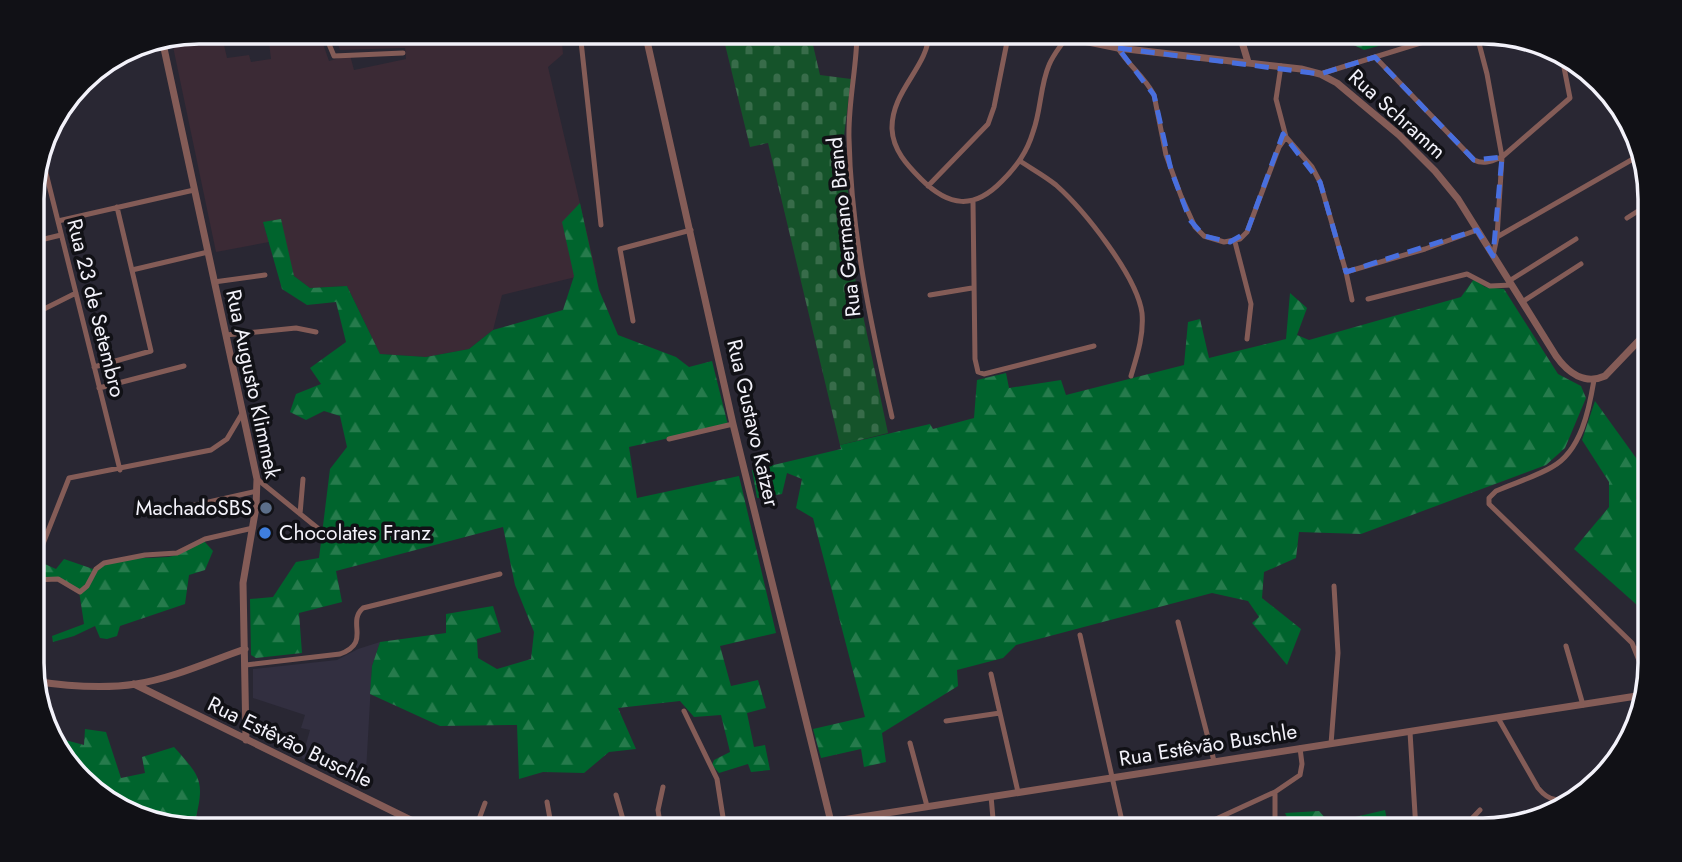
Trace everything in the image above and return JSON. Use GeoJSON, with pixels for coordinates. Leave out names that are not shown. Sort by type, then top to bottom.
{"type":"FeatureCollection","features":[{"type":"Feature","properties":{"kind":"street"},"geometry":{"type":"LineString","coordinates":[[329,44],[334,56],[403,53]]}},
{"type":"Feature","properties":{"kind":"street"},"geometry":{"type":"LineString","coordinates":[[581,44],[600,225]]}},
{"type":"Feature","properties":{"kind":"street","name":"Rua Gustavo Katzer"},"geometry":{"type":"LineString","coordinates":[[649,44],[733,424],[830,818]]}},
{"type":"Feature","properties":{"kind":"street","name":"Rua Germano Brand"},"geometry":{"type":"LineString","coordinates":[[856,44],[849,128],[850,158],[865,296],[892,417]]}},
{"type":"Feature","properties":{"kind":"street"},"geometry":{"type":"LineString","coordinates":[[927,44],[925,52],[900,95],[892,125],[894,139],[902,157],[928,186],[946,199],[973,202],[995,188],[1020,161],[1034,132],[1050,63],[1062,44]]}},
{"type":"Feature","properties":{"kind":"street"},"geometry":{"type":"LineString","coordinates":[[928,186],[988,124],[1007,44]]}},
{"type":"Feature","properties":{"kind":"street","name":"Rua Schramm"},"geometry":{"type":"LineString","coordinates":[[1097,44],[1281,66],[1320,74],[1337,83],[1419,154],[1458,199],[1561,363],[1578,376],[1594,380]]}},
{"type":"Feature","properties":{"kind":"street"},"geometry":{"type":"LineString","coordinates":[[1243,44],[1248,62]]}},
{"type":"Feature","properties":{"kind":"street"},"geometry":{"type":"LineString","coordinates":[[1320,74],[1418,44]]}},
{"type":"Feature","properties":{"kind":"street"},"geometry":{"type":"LineString","coordinates":[[1479,44],[1502,157],[1497,237],[1493,256]]}},
{"type":"Feature","properties":{"kind":"street","name":"Rua Augusto Klimmek"},"geometry":{"type":"LineString","coordinates":[[164,48],[257,480],[253,528],[243,583],[246,740]]}},
{"type":"Feature","properties":{"kind":"street"},"geometry":{"type":"LineString","coordinates":[[1118,48],[1154,95],[1166,155],[1190,220],[1204,236],[1218,241],[1235,242],[1244,236],[1250,227],[1276,153],[1286,138]]}},
{"type":"Feature","properties":{"kind":"street"},"geometry":{"type":"LineString","coordinates":[[1376,57],[1474,160],[1480,163],[1502,157],[1570,98],[1564,67]]}},
{"type":"Feature","properties":{"kind":"street"},"geometry":{"type":"LineString","coordinates":[[1281,66],[1276,99],[1286,138],[1312,167],[1320,182],[1352,300]]}},
{"type":"Feature","properties":{"kind":"street"},"geometry":{"type":"LineString","coordinates":[[1497,237],[1633,159]]}},
{"type":"Feature","properties":{"kind":"street"},"geometry":{"type":"LineString","coordinates":[[1020,161],[1047,178],[1073,202],[1105,243],[1131,283],[1139,303],[1142,323],[1139,348],[1131,376]]}},
{"type":"Feature","properties":{"kind":"street","name":"Rua 23 de Setembro"},"geometry":{"type":"LineString","coordinates":[[46,173],[120,470]]}},
{"type":"Feature","properties":{"kind":"street"},"geometry":{"type":"LineString","coordinates":[[58,221],[194,190]]}},
{"type":"Feature","properties":{"kind":"street"},"geometry":{"type":"LineString","coordinates":[[973,202],[972,288],[978,372],[984,373],[1094,346]]}},
{"type":"Feature","properties":{"kind":"street"},"geometry":{"type":"LineString","coordinates":[[94,367],[151,351],[117,207]]}},
{"type":"Feature","properties":{"kind":"street"},"geometry":{"type":"LineString","coordinates":[[1627,218],[1638,211]]}},
{"type":"Feature","properties":{"kind":"street"},"geometry":{"type":"LineString","coordinates":[[633,321],[620,249],[691,230]]}},
{"type":"Feature","properties":{"kind":"street"},"geometry":{"type":"LineString","coordinates":[[1346,272],[1477,230]]}},
{"type":"Feature","properties":{"kind":"street"},"geometry":{"type":"LineString","coordinates":[[44,239],[61,235]]}},
{"type":"Feature","properties":{"kind":"street"},"geometry":{"type":"LineString","coordinates":[[1368,299],[1467,274],[1490,286],[1501,287],[1576,239]]}},
{"type":"Feature","properties":{"kind":"street"},"geometry":{"type":"LineString","coordinates":[[1235,242],[1251,304],[1247,339]]}},
{"type":"Feature","properties":{"kind":"street"},"geometry":{"type":"LineString","coordinates":[[132,270],[208,253]]}},
{"type":"Feature","properties":{"kind":"street"},"geometry":{"type":"LineString","coordinates":[[1522,302],[1581,264]]}},
{"type":"Feature","properties":{"kind":"street"},"geometry":{"type":"LineString","coordinates":[[214,282],[265,275]]}},
{"type":"Feature","properties":{"kind":"street"},"geometry":{"type":"LineString","coordinates":[[930,295],[972,288]]}},
{"type":"Feature","properties":{"kind":"street"},"geometry":{"type":"LineString","coordinates":[[44,309],[76,293]]}},
{"type":"Feature","properties":{"kind":"street"},"geometry":{"type":"LineString","coordinates":[[226,335],[296,328],[316,332]]}},
{"type":"Feature","properties":{"kind":"street"},"geometry":{"type":"LineString","coordinates":[[1638,339],[1616,368],[1594,380],[1581,429],[1569,453],[1553,467],[1496,491],[1489,498],[1489,504],[1636,649],[1638,655]]}},
{"type":"Feature","properties":{"kind":"street"},"geometry":{"type":"LineString","coordinates":[[99,388],[184,366]]}},
{"type":"Feature","properties":{"kind":"street"},"geometry":{"type":"LineString","coordinates":[[44,541],[69,478],[120,470],[216,448],[233,433],[243,412]]}},
{"type":"Feature","properties":{"kind":"street"},"geometry":{"type":"LineString","coordinates":[[669,439],[733,424]]}},
{"type":"Feature","properties":{"kind":"street"},"geometry":{"type":"LineString","coordinates":[[300,514],[303,479]]}},
{"type":"Feature","properties":{"kind":"street"},"geometry":{"type":"LineString","coordinates":[[257,480],[320,530]]}},
{"type":"Feature","properties":{"kind":"street"},"geometry":{"type":"LineString","coordinates":[[155,514],[257,491]]}},
{"type":"Feature","properties":{"kind":"street"},"geometry":{"type":"LineString","coordinates":[[44,579],[63,581],[80,592],[87,586],[96,569],[104,563],[145,555],[167,555],[205,539],[253,528]]}},
{"type":"Feature","properties":{"kind":"street"},"geometry":{"type":"LineString","coordinates":[[246,665],[340,654],[356,643],[357,614],[363,608],[500,574]]}},
{"type":"Feature","properties":{"kind":"street"},"geometry":{"type":"LineString","coordinates":[[1332,744],[1338,653],[1334,586]]}},
{"type":"Feature","properties":{"kind":"street"},"geometry":{"type":"LineString","coordinates":[[1178,622],[1214,761]]}},
{"type":"Feature","properties":{"kind":"street"},"geometry":{"type":"LineString","coordinates":[[1080,635],[1121,818]]}},
{"type":"Feature","properties":{"kind":"street"},"geometry":{"type":"LineString","coordinates":[[1566,646],[1583,705]]}},
{"type":"Feature","properties":{"kind":"street"},"geometry":{"type":"LineString","coordinates":[[45,682],[75,685],[134,684],[158,679],[245,649]]}},
{"type":"Feature","properties":{"kind":"street"},"geometry":{"type":"LineString","coordinates":[[990,674],[1018,792]]}},
{"type":"Feature","properties":{"kind":"street"},"geometry":{"type":"LineString","coordinates":[[158,679],[158,696]]}},
{"type":"Feature","properties":{"kind":"street","name":"Rua Estêvão Buschle"},"geometry":{"type":"LineString","coordinates":[[134,684],[398,818]]}},
{"type":"Feature","properties":{"kind":"street","name":"Rua Estêvão Buschle"},"geometry":{"type":"LineString","coordinates":[[855,818],[1634,696]]}},
{"type":"Feature","properties":{"kind":"street"},"geometry":{"type":"LineString","coordinates":[[684,710],[717,779],[724,818]]}},
{"type":"Feature","properties":{"kind":"street"},"geometry":{"type":"LineString","coordinates":[[946,721],[1000,713]]}},
{"type":"Feature","properties":{"kind":"street"},"geometry":{"type":"LineString","coordinates":[[1498,718],[1544,795],[1556,800]]}},
{"type":"Feature","properties":{"kind":"street"},"geometry":{"type":"LineString","coordinates":[[1410,732],[1415,818]]}},
{"type":"Feature","properties":{"kind":"street"},"geometry":{"type":"LineString","coordinates":[[910,743],[927,806]]}},
{"type":"Feature","properties":{"kind":"street"},"geometry":{"type":"LineString","coordinates":[[1218,818],[1275,792],[1300,775],[1300,748]]}},
{"type":"Feature","properties":{"kind":"street"},"geometry":{"type":"LineString","coordinates":[[660,818],[663,787]]}},
{"type":"Feature","properties":{"kind":"street"},"geometry":{"type":"LineString","coordinates":[[1275,792],[1275,818]]}},
{"type":"Feature","properties":{"kind":"street"},"geometry":{"type":"LineString","coordinates":[[616,795],[623,818]]}},
{"type":"Feature","properties":{"kind":"street"},"geometry":{"type":"LineString","coordinates":[[991,796],[993,818]]}},
{"type":"Feature","properties":{"kind":"street"},"geometry":{"type":"LineString","coordinates":[[547,802],[550,818]]}},
{"type":"Feature","properties":{"kind":"street"},"geometry":{"type":"LineString","coordinates":[[479,818],[485,803]]}},
{"type":"Feature","properties":{"kind":"street"},"geometry":{"type":"LineString","coordinates":[[1472,818],[1480,810]]}},
{"type":"Feature","properties":{"kind":"highlighted area"},"geometry":{"type":"Polygon","coordinates":[[[1118,48],[1320,74],[1375,57],[1474,160],[1502,157],[1493,256],[1477,230],[1346,272],[1320,182],[1283,134],[1247,232],[1230,242],[1204,236],[1190,220],[1171,170],[1154,95],[1118,48]]]}},
{"type":"Feature","properties":{"kind":"shaded area"},"geometry":{"type":"Polygon","coordinates":[[[224,44],[227,58],[249,55],[251,62],[271,59],[269,44],[323,44],[329,61],[350,55],[354,70],[406,59],[405,48],[340,50],[338,44],[562,44],[563,54],[548,67],[596,272],[502,295],[493,330],[469,349],[426,357],[380,354],[347,286],[310,288],[294,276],[263,222],[269,242],[216,252],[173,46],[224,44]]]}},
{"type":"Feature","properties":{"kind":"shaded area"},"geometry":{"type":"Polygon","coordinates":[[[380,642],[372,666],[365,790],[302,758],[310,730],[301,728],[305,715],[253,698],[253,669],[337,660],[380,642]]]}},
{"type":"Feature","properties":{"kind":"green space"},"geometry":{"type":"Polygon","coordinates":[[[725,44],[813,44],[820,75],[851,79],[844,136],[854,273],[888,433],[840,445],[768,143],[750,147],[725,44]]]}},
{"type":"Feature","properties":{"kind":"green space"},"geometry":{"type":"Polygon","coordinates":[[[1352,44],[1385,44],[1364,50],[1352,44]]]}},
{"type":"Feature","properties":{"kind":"green space"},"geometry":{"type":"Polygon","coordinates":[[[580,203],[599,290],[618,335],[676,357],[689,367],[712,361],[728,425],[629,447],[637,498],[739,476],[776,633],[720,646],[731,686],[758,680],[766,708],[747,713],[754,747],[765,745],[770,770],[751,772],[748,764],[719,773],[712,765],[714,760],[730,752],[721,715],[694,717],[680,701],[618,708],[636,749],[609,752],[584,773],[543,772],[519,779],[517,725],[440,726],[370,694],[372,666],[380,642],[446,633],[446,614],[493,606],[501,632],[477,639],[478,658],[497,669],[531,659],[534,632],[515,585],[503,527],[336,571],[342,602],[299,613],[302,653],[256,658],[251,655],[250,599],[273,597],[296,562],[319,558],[330,469],[347,447],[340,416],[324,411],[306,420],[290,412],[296,394],[321,384],[310,368],[346,342],[336,302],[307,305],[282,289],[263,222],[281,219],[294,276],[310,288],[347,286],[380,354],[426,357],[469,349],[493,330],[563,310],[574,276],[562,222],[580,203]]]}},
{"type":"Feature","properties":{"kind":"green space"},"geometry":{"type":"Polygon","coordinates":[[[1474,279],[1485,287],[1504,289],[1558,374],[1581,386],[1586,398],[1565,448],[1546,465],[1361,534],[1299,532],[1296,558],[1264,572],[1262,598],[1301,629],[1287,665],[1252,623],[1259,617],[1248,601],[1212,593],[1016,645],[1003,658],[957,670],[958,686],[882,733],[886,762],[864,767],[861,749],[821,758],[813,729],[865,717],[813,518],[796,508],[802,479],[787,473],[782,494],[757,498],[752,470],[841,449],[840,445],[930,424],[933,429],[974,418],[977,380],[1006,373],[1009,388],[1061,380],[1066,395],[1184,365],[1188,322],[1200,319],[1209,358],[1286,339],[1290,293],[1307,308],[1297,335],[1309,340],[1461,297],[1474,279]]]}},
{"type":"Feature","properties":{"kind":"green space"},"geometry":{"type":"Polygon","coordinates":[[[1595,401],[1638,461],[1638,605],[1574,549],[1609,507],[1609,482],[1582,440],[1595,401]]]}},
{"type":"Feature","properties":{"kind":"green space"},"geometry":{"type":"Polygon","coordinates":[[[204,541],[213,551],[205,570],[189,575],[185,604],[120,626],[117,636],[107,639],[100,638],[95,626],[53,642],[52,636],[84,624],[79,591],[68,583],[44,578],[44,564],[56,569],[64,559],[96,570],[122,560],[168,557],[187,551],[204,541]]]}},
{"type":"Feature","properties":{"kind":"green space"},"geometry":{"type":"Polygon","coordinates":[[[85,729],[106,732],[121,778],[145,773],[142,757],[174,747],[198,780],[200,797],[196,818],[149,810],[113,792],[82,765],[64,740],[84,745],[85,729]]]}},
{"type":"Feature","properties":{"kind":"green space"},"geometry":{"type":"Polygon","coordinates":[[[1385,810],[1387,818],[1351,818],[1385,810]]]}},
{"type":"Feature","properties":{"kind":"green space"},"geometry":{"type":"Polygon","coordinates":[[[1319,811],[1325,818],[1287,818],[1285,813],[1319,811]]]}},
{"type":"Feature","properties":{"kind":"place","name":"MachadoSBS"},"geometry":{"type":"Point","coordinates":[266,508]}},
{"type":"Feature","properties":{"kind":"place","name":"Chocolates Franz"},"geometry":{"type":"Point","coordinates":[265,533]}}]}
